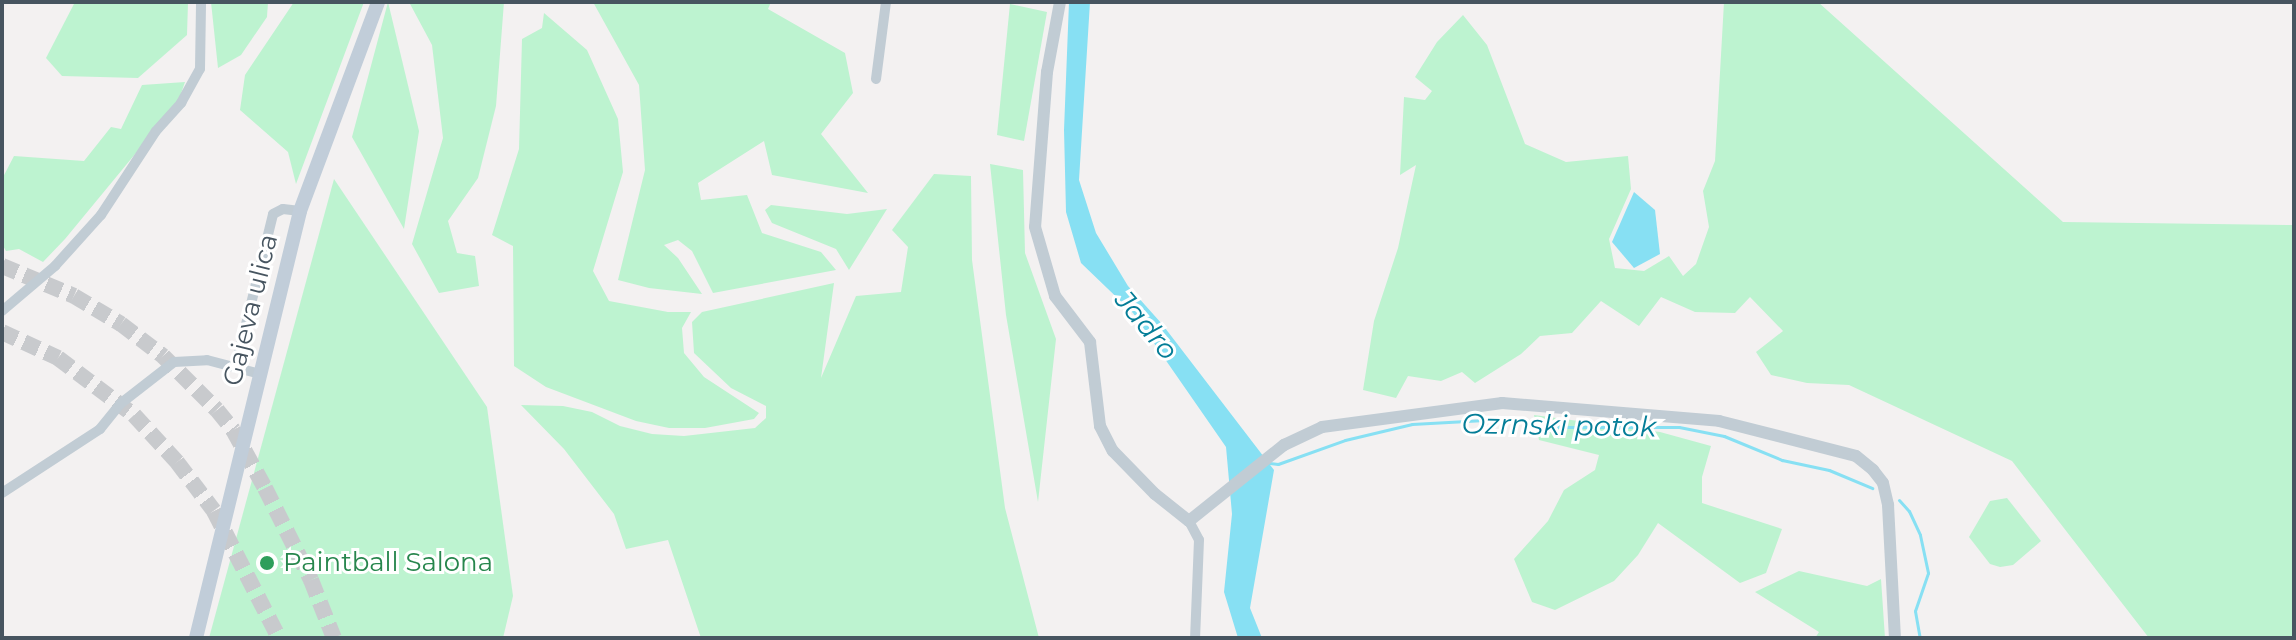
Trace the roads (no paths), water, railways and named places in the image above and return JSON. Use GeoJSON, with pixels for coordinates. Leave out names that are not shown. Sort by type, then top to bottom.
{"type":"FeatureCollection","features":[{"type":"Feature","properties":{"kind":"main road","name":"Gajeva ulica"},"geometry":{"type":"LineString","coordinates":[[196,638],[300,211],[378,2]]}},
{"type":"Feature","properties":{"kind":"street"},"geometry":{"type":"LineString","coordinates":[[2,311],[55,266],[101,215],[156,131],[181,103],[200,69],[201,2]]}},
{"type":"Feature","properties":{"kind":"street"},"geometry":{"type":"LineString","coordinates":[[876,79],[886,2]]}},
{"type":"Feature","properties":{"kind":"street"},"geometry":{"type":"LineString","coordinates":[[1060,2],[1047,72],[1035,227],[1055,296],[1090,342],[1100,426],[1113,451],[1155,494],[1189,521],[1199,540],[1195,638]]}},
{"type":"Feature","properties":{"kind":"street"},"geometry":{"type":"LineString","coordinates":[[236,365],[273,214],[283,209],[300,211]]}},
{"type":"Feature","properties":{"kind":"street"},"geometry":{"type":"LineString","coordinates":[[2,303],[19,295]]}},
{"type":"Feature","properties":{"kind":"street"},"geometry":{"type":"LineString","coordinates":[[2,493],[100,429],[120,404],[174,362],[207,360],[236,365],[260,374]]}},
{"type":"Feature","properties":{"kind":"street"},"geometry":{"type":"LineString","coordinates":[[1189,521],[1284,445],[1322,427],[1502,403],[1719,421],[1856,456],[1883,483],[1888,505],[1895,638]]}},
{"type":"Feature","properties":{"kind":"water","name":"Jadro"},"geometry":{"type":"Polygon","coordinates":[[[1069,2],[1090,2],[1079,180],[1096,233],[1128,286],[1162,324],[1274,470],[1250,608],[1262,638],[1238,638],[1224,592],[1232,514],[1226,447],[1133,313],[1081,263],[1066,212],[1064,130],[1069,2]]]}},
{"type":"Feature","properties":{"kind":"water"},"geometry":{"type":"Polygon","coordinates":[[[1634,192],[1655,210],[1660,254],[1634,268],[1612,242],[1634,192]]]}},
{"type":"Feature","properties":{"kind":"waterway","name":"Ozrnski potok"},"geometry":{"type":"LineString","coordinates":[[1269,463],[1278,464],[1345,440],[1412,424],[1503,419],[1559,427],[1679,427],[1724,436],[1782,460],[1829,470],[1872,488]]}},
{"type":"Feature","properties":{"kind":"waterway","name":"Ozrnski potok"},"geometry":{"type":"LineString","coordinates":[[1899,500],[1909,511],[1920,535],[1928,573],[1915,611],[1920,638]]}},
{"type":"Feature","properties":{"kind":"tunnel"},"geometry":{"type":"LineString","coordinates":[[2,266],[74,296],[121,324],[163,356],[217,410],[233,430],[265,488],[311,580],[334,638]]}},
{"type":"Feature","properties":{"kind":"tunnel"},"geometry":{"type":"LineString","coordinates":[[2,332],[58,358],[134,415],[177,462],[214,511],[279,638]]}},
{"type":"Feature","properties":{"kind":"place","name":"Paintball Salona"},"geometry":{"type":"Point","coordinates":[267,563]}}]}
